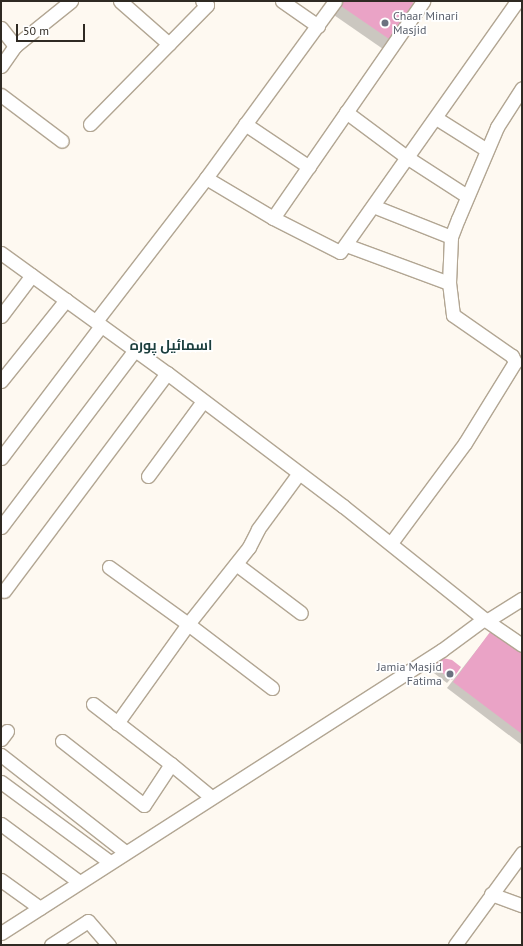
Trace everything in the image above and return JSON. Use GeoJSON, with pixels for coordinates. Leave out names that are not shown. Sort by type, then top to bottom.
{"type":"FeatureCollection","features":[{"type":"Feature","properties":{"kind":"street"},"geometry":{"type":"LineString","coordinates":[[1,66],[15,46],[71,1]]}},
{"type":"Feature","properties":{"kind":"street"},"geometry":{"type":"LineString","coordinates":[[120,1],[169,44]]}},
{"type":"Feature","properties":{"kind":"street"},"geometry":{"type":"LineString","coordinates":[[90,124],[207,6],[202,1]]}},
{"type":"Feature","properties":{"kind":"street"},"geometry":{"type":"LineString","coordinates":[[282,1],[318,26]]}},
{"type":"Feature","properties":{"kind":"street"},"geometry":{"type":"LineString","coordinates":[[1,458],[335,1]]}},
{"type":"Feature","properties":{"kind":"street"},"geometry":{"type":"LineString","coordinates":[[273,218],[423,1]]}},
{"type":"Feature","properties":{"kind":"street"},"geometry":{"type":"LineString","coordinates":[[206,178],[273,218],[336,251],[343,250],[517,1]]}},
{"type":"Feature","properties":{"kind":"street"},"geometry":{"type":"LineString","coordinates":[[1,28],[15,46]]}},
{"type":"Feature","properties":{"kind":"street"},"geometry":{"type":"LineString","coordinates":[[391,543],[517,372],[512,356],[453,316],[449,283],[451,237],[467,196],[497,128],[522,88]]}},
{"type":"Feature","properties":{"kind":"street"},"geometry":{"type":"LineString","coordinates":[[1,95],[62,141]]}},
{"type":"Feature","properties":{"kind":"street"},"geometry":{"type":"LineString","coordinates":[[346,112],[408,158],[467,196]]}},
{"type":"Feature","properties":{"kind":"street"},"geometry":{"type":"LineString","coordinates":[[436,118],[487,150]]}},
{"type":"Feature","properties":{"kind":"street"},"geometry":{"type":"LineString","coordinates":[[245,124],[309,167]]}},
{"type":"Feature","properties":{"kind":"street"},"geometry":{"type":"LineString","coordinates":[[373,206],[451,237]]}},
{"type":"Feature","properties":{"kind":"street"},"geometry":{"type":"LineString","coordinates":[[346,245],[449,283]]}},
{"type":"Feature","properties":{"kind":"street"},"geometry":{"type":"LineString","coordinates":[[1,253],[167,373],[391,543],[486,619],[522,645]]}},
{"type":"Feature","properties":{"kind":"street"},"geometry":{"type":"LineString","coordinates":[[1,316],[32,275]]}},
{"type":"Feature","properties":{"kind":"street"},"geometry":{"type":"LineString","coordinates":[[1,381],[66,300]]}},
{"type":"Feature","properties":{"kind":"street"},"geometry":{"type":"LineString","coordinates":[[1,528],[135,350]]}},
{"type":"Feature","properties":{"kind":"street"},"geometry":{"type":"LineString","coordinates":[[4,591],[167,373]]}},
{"type":"Feature","properties":{"kind":"street"},"geometry":{"type":"LineString","coordinates":[[148,476],[203,401]]}},
{"type":"Feature","properties":{"kind":"street"},"geometry":{"type":"LineString","coordinates":[[117,723],[188,624],[236,564],[299,473]]}},
{"type":"Feature","properties":{"kind":"street"},"geometry":{"type":"LineString","coordinates":[[236,564],[301,613]]}},
{"type":"Feature","properties":{"kind":"street"},"geometry":{"type":"LineString","coordinates":[[109,567],[188,624],[272,688]]}},
{"type":"Feature","properties":{"kind":"street"},"geometry":{"type":"LineString","coordinates":[[1,933],[125,852],[436,654],[486,619],[522,599]]}},
{"type":"Feature","properties":{"kind":"street"},"geometry":{"type":"LineString","coordinates":[[93,704],[211,797]]}},
{"type":"Feature","properties":{"kind":"street"},"geometry":{"type":"LineString","coordinates":[[62,741],[144,805],[171,764]]}},
{"type":"Feature","properties":{"kind":"street"},"geometry":{"type":"LineString","coordinates":[[1,755],[125,852]]}},
{"type":"Feature","properties":{"kind":"street"},"geometry":{"type":"LineString","coordinates":[[1,782],[110,862]]}},
{"type":"Feature","properties":{"kind":"street"},"geometry":{"type":"LineString","coordinates":[[1,824],[79,882]]}},
{"type":"Feature","properties":{"kind":"street"},"geometry":{"type":"LineString","coordinates":[[455,945],[522,853]]}},
{"type":"Feature","properties":{"kind":"street"},"geometry":{"type":"LineString","coordinates":[[1,880],[40,908]]}},
{"type":"Feature","properties":{"kind":"street"},"geometry":{"type":"LineString","coordinates":[[491,894],[522,905]]}},
{"type":"Feature","properties":{"kind":"street"},"geometry":{"type":"LineString","coordinates":[[51,945],[88,921],[109,945]]}},
{"type":"Feature","properties":{"kind":"building","name":"Chaar Minari Masjid"},"geometry":{"type":"Polygon","coordinates":[[[341,1],[411,1],[417,5],[392,41],[338,4],[341,1]]]}},
{"type":"Feature","properties":{"kind":"building"},"geometry":{"type":"Polygon","coordinates":[[[493,628],[522,649],[522,734],[453,682],[493,628]]]}},
{"type":"Feature","properties":{"kind":"building","name":"Jamia Masjid Fatima"},"geometry":{"type":"Polygon","coordinates":[[[443,658],[452,660],[461,667],[452,680],[429,663],[443,658]]]}},
{"type":"Feature","properties":{"kind":"place","name":"Chaar Minari Masjid"},"geometry":{"type":"Point","coordinates":[385,23]}},
{"type":"Feature","properties":{"kind":"place","name":"Jamia Masjid Fatima"},"geometry":{"type":"Point","coordinates":[450,674]}},
{"type":"Feature","properties":{"kind":"district","name":"اسمائیل پورہ"},"geometry":{"type":"Point","coordinates":[171,345]}}]}
